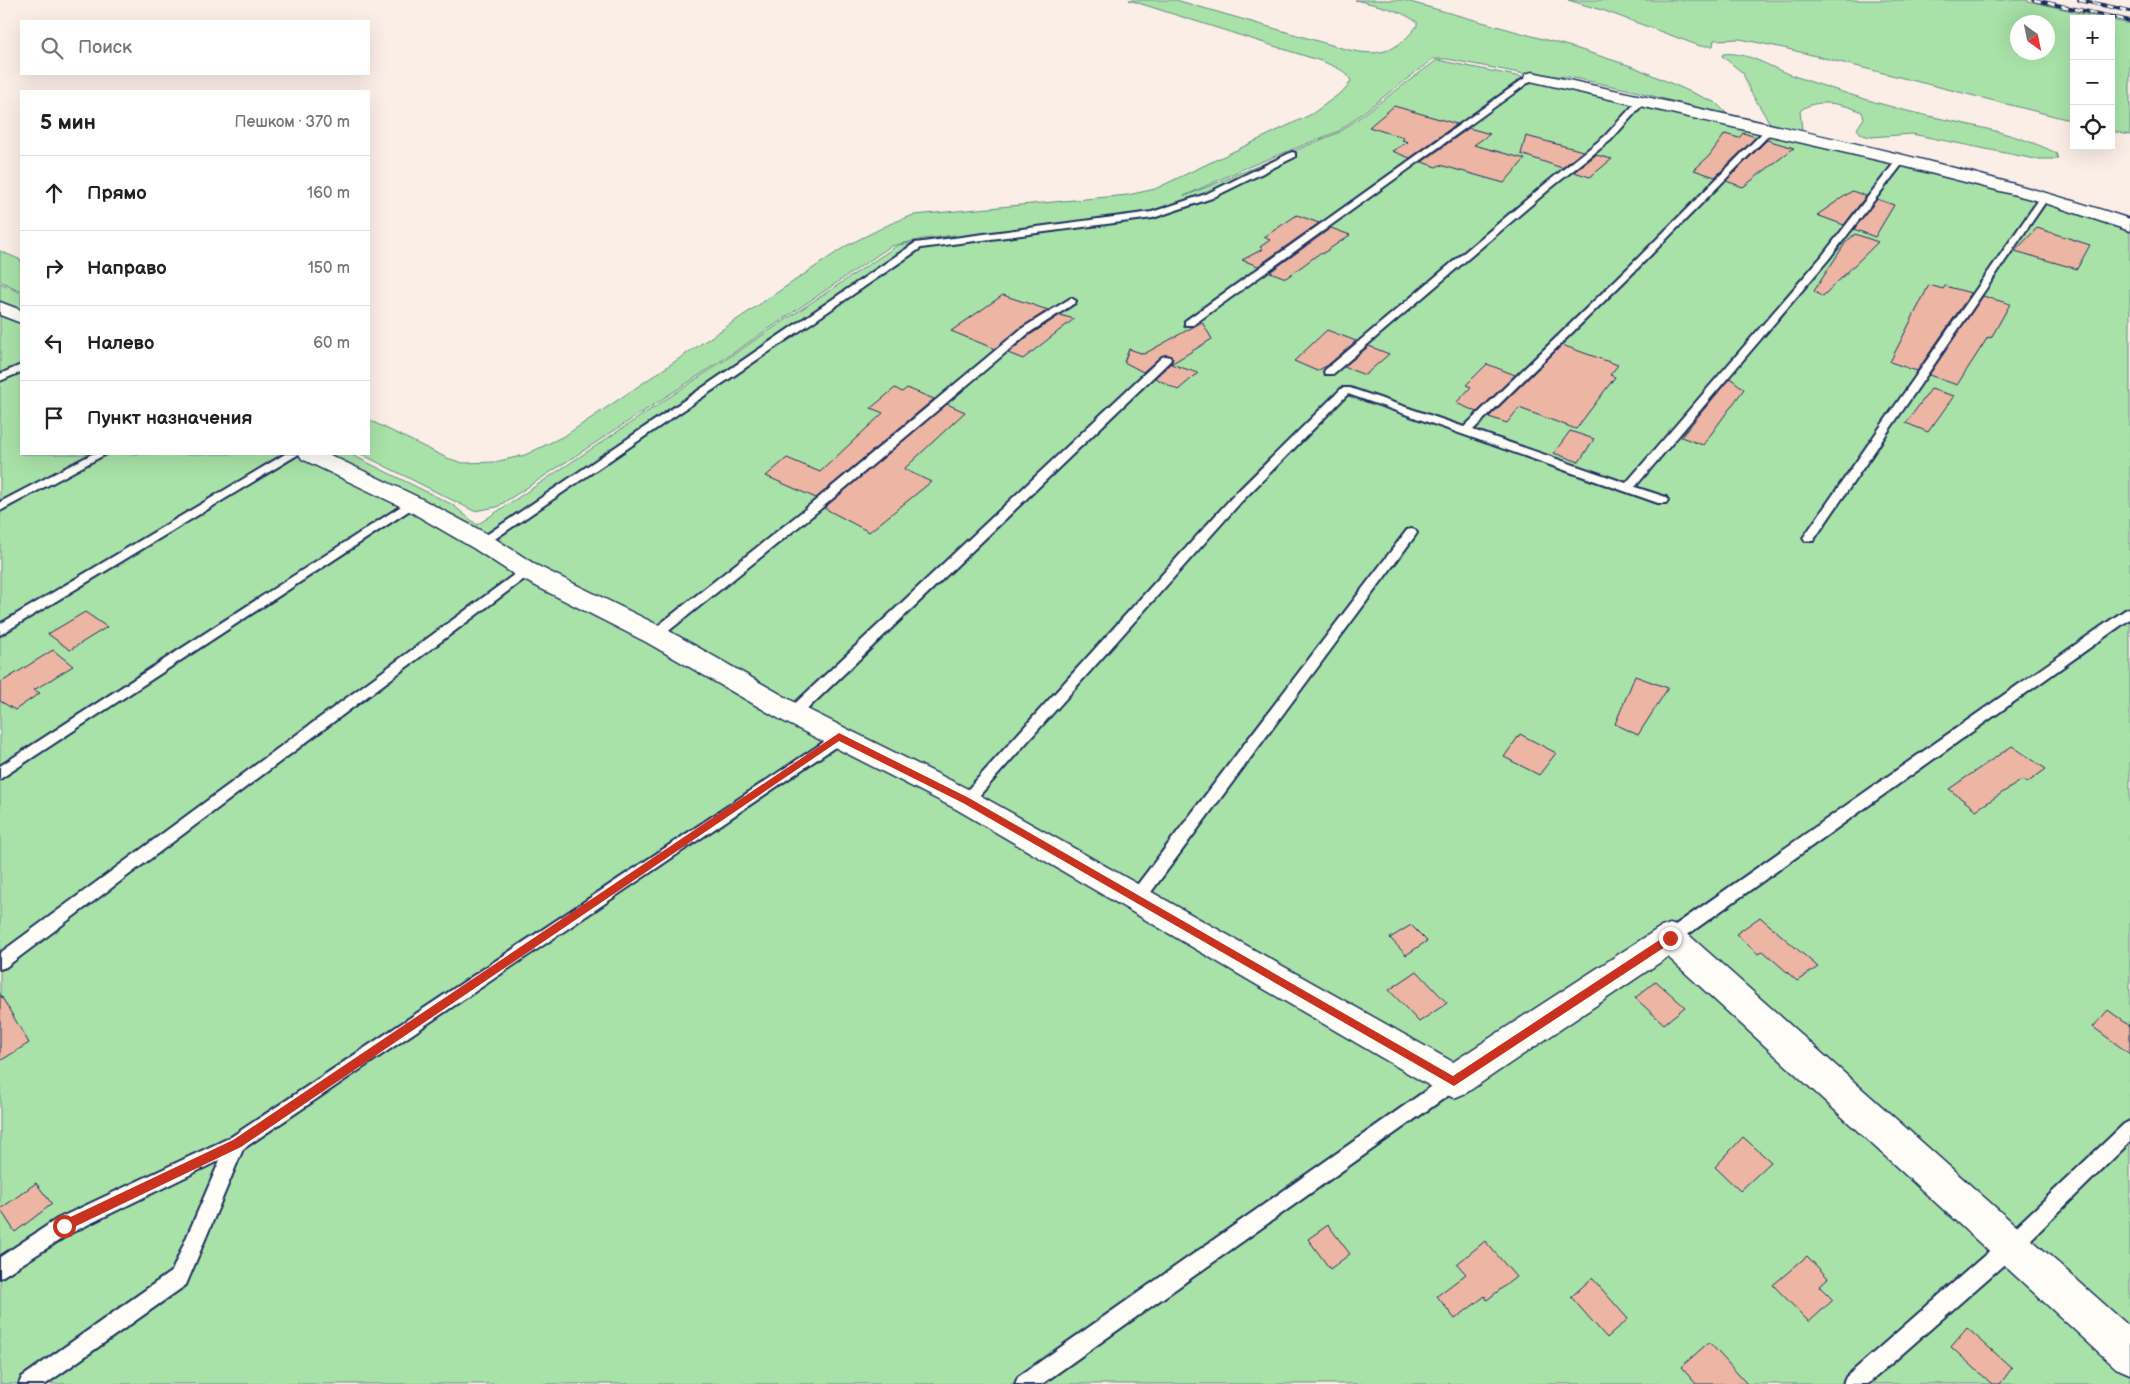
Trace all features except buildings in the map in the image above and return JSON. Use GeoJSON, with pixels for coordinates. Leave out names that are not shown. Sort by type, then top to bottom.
{"type":"FeatureCollection","features":[{"type":"Feature","properties":{"kind":"street"},"geometry":{"type":"LineString","coordinates":[[1532,77],[1640,103],[1901,160],[2045,197],[2130,226]]}},
{"type":"Feature","properties":{"kind":"street"},"geometry":{"type":"LineString","coordinates":[[1,308],[20,317]]}},
{"type":"Feature","properties":{"kind":"street"},"geometry":{"type":"LineString","coordinates":[[312,455],[412,503],[482,542],[527,571],[655,634],[793,714],[966,801],[1454,1081],[1670,938],[2130,1354]]}},
{"type":"Feature","properties":{"kind":"lane"},"geometry":{"type":"LineString","coordinates":[[1189,323],[1532,77]]}},
{"type":"Feature","properties":{"kind":"lane"},"geometry":{"type":"LineString","coordinates":[[1328,372],[1548,186],[1608,138],[1640,103]]}},
{"type":"Feature","properties":{"kind":"lane"},"geometry":{"type":"LineString","coordinates":[[1465,432],[1639,262],[1770,130]]}},
{"type":"Feature","properties":{"kind":"lane"},"geometry":{"type":"LineString","coordinates":[[482,542],[918,245],[1152,215],[1209,196],[1292,155]]}},
{"type":"Feature","properties":{"kind":"lane"},"geometry":{"type":"LineString","coordinates":[[1631,484],[1825,258],[1901,160]]}},
{"type":"Feature","properties":{"kind":"lane"},"geometry":{"type":"LineString","coordinates":[[1809,538],[2045,197]]}},
{"type":"Feature","properties":{"kind":"lane"},"geometry":{"type":"LineString","coordinates":[[655,634],[808,513],[1025,331],[1070,301]]}},
{"type":"Feature","properties":{"kind":"lane"},"geometry":{"type":"LineString","coordinates":[[793,714],[1166,359]]}},
{"type":"Feature","properties":{"kind":"lane"},"geometry":{"type":"LineString","coordinates":[[0,378],[20,368]]}},
{"type":"Feature","properties":{"kind":"lane"},"geometry":{"type":"LineString","coordinates":[[966,801],[1237,499],[1346,390],[1662,500]]}},
{"type":"Feature","properties":{"kind":"lane"},"geometry":{"type":"LineString","coordinates":[[0,507],[98,455]]}},
{"type":"Feature","properties":{"kind":"lane"},"geometry":{"type":"LineString","coordinates":[[0,630],[291,455]]}},
{"type":"Feature","properties":{"kind":"lane"},"geometry":{"type":"LineString","coordinates":[[0,773],[412,503]]}},
{"type":"Feature","properties":{"kind":"lane"},"geometry":{"type":"LineString","coordinates":[[1137,898],[1412,533]]}},
{"type":"Feature","properties":{"kind":"lane"},"geometry":{"type":"LineString","coordinates":[[0,962],[527,571]]}},
{"type":"Feature","properties":{"kind":"lane"},"geometry":{"type":"LineString","coordinates":[[1670,938],[2130,613]]}},
{"type":"Feature","properties":{"kind":"lane"},"geometry":{"type":"LineString","coordinates":[[0,1268],[64,1226],[237,1143],[839,737]]}},
{"type":"Feature","properties":{"kind":"lane"},"geometry":{"type":"LineString","coordinates":[[1025,1384],[1454,1081]]}},
{"type":"Feature","properties":{"kind":"lane"},"geometry":{"type":"LineString","coordinates":[[1853,1384],[2010,1246],[2130,1130]]}},
{"type":"Feature","properties":{"kind":"lane"},"geometry":{"type":"LineString","coordinates":[[29,1384],[179,1278],[237,1143]]}},
{"type":"Feature","properties":{"kind":"green space"},"geometry":{"type":"Polygon","coordinates":[[[1129,0],[1176,0],[1345,49],[1376,53],[1393,48],[1401,43],[1417,26],[1417,22],[1395,11],[1355,0],[1403,0],[1575,48],[1634,67],[1716,103],[1726,113],[1720,114],[1631,90],[1569,77],[1525,74],[1447,59],[1433,59],[1339,131],[1243,169],[1184,196],[1340,132],[1437,60],[1773,128],[1750,91],[1743,73],[1722,56],[1723,54],[1732,54],[1758,60],[1791,75],[1878,103],[2020,138],[2056,153],[2058,159],[2035,159],[1912,134],[1871,137],[1862,135],[1857,129],[1864,118],[1862,112],[1847,106],[1830,103],[1814,104],[1800,111],[1802,130],[1797,132],[2130,223],[2130,1384],[0,1384],[0,283],[20,293],[20,455],[352,455],[453,505],[477,525],[898,245],[955,235],[891,246],[727,357],[497,507],[474,511],[363,455],[370,455],[370,420],[447,458],[463,463],[495,462],[525,455],[566,435],[846,246],[892,223],[914,215],[1128,195],[1155,189],[1312,114],[1346,89],[1351,81],[1349,77],[1343,71],[1324,62],[1129,0]]]}},
{"type":"Feature","properties":{"kind":"green space"},"geometry":{"type":"Polygon","coordinates":[[[1568,0],[2024,0],[2090,15],[2070,15],[2070,120],[1784,48],[1740,39],[1714,40],[1713,46],[1700,46],[1605,11],[1568,0]]]}},
{"type":"Feature","properties":{"kind":"green space"},"geometry":{"type":"Polygon","coordinates":[[[2115,21],[2130,24],[2130,135],[2115,132],[2115,21]]]}},
{"type":"Feature","properties":{"kind":"green space"},"geometry":{"type":"Polygon","coordinates":[[[0,251],[20,260],[20,291],[0,281],[0,251]]]}},
{"type":"Feature","properties":{"kind":"railway"},"geometry":{"type":"LineString","coordinates":[[2034,0],[2130,21]]}},
{"type":"Feature","properties":{"kind":"railway"},"geometry":{"type":"LineString","coordinates":[[2079,0],[2130,11]]}},
{"type":"Feature","properties":{"kind":"route"},"geometry":{"type":"LineString","coordinates":[[64,1226],[237,1143],[839,737],[966,801],[1454,1081],[1670,938]]}}]}
